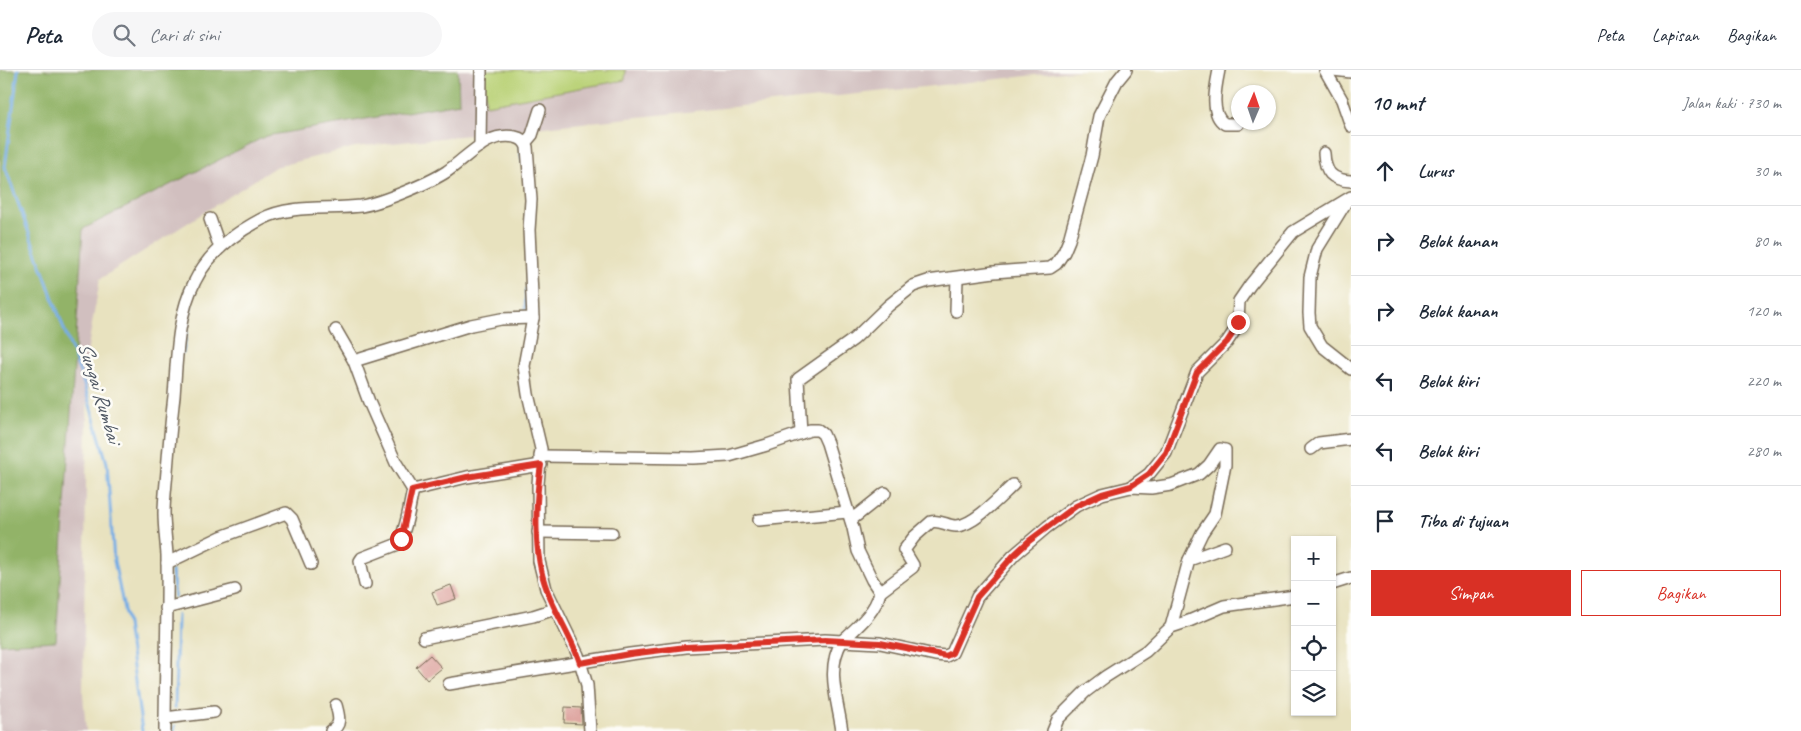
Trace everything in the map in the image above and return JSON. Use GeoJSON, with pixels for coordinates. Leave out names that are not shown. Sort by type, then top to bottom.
{"type":"FeatureCollection","features":[{"type":"Feature","properties":{"kind":"street"},"geometry":{"type":"LineString","coordinates":[[480,146],[481,70]]}},
{"type":"Feature","properties":{"kind":"street"},"geometry":{"type":"LineString","coordinates":[[801,433],[798,379],[854,338],[888,306],[913,286],[928,281],[1003,270],[1046,269],[1056,264],[1064,252],[1071,231],[1092,156],[1099,116],[1117,81],[1126,70]]}},
{"type":"Feature","properties":{"kind":"street"},"geometry":{"type":"LineString","coordinates":[[1219,70],[1214,93],[1220,119],[1225,124],[1231,124]]}},
{"type":"Feature","properties":{"kind":"street"},"geometry":{"type":"LineString","coordinates":[[1325,70],[1342,100],[1351,126]]}},
{"type":"Feature","properties":{"kind":"street"},"geometry":{"type":"LineString","coordinates":[[1333,70],[1351,72]]}},
{"type":"Feature","properties":{"kind":"street"},"geometry":{"type":"LineString","coordinates":[[526,142],[532,135],[540,110]]}},
{"type":"Feature","properties":{"kind":"street"},"geometry":{"type":"LineString","coordinates":[[165,731],[166,563],[164,512],[180,319],[194,282],[204,266],[220,248],[249,226],[276,214],[292,211],[362,206],[379,202],[441,175],[480,146],[496,138],[505,136],[517,137],[526,142]]}},
{"type":"Feature","properties":{"kind":"street"},"geometry":{"type":"LineString","coordinates":[[526,142],[531,200],[530,238],[533,318],[524,366],[528,394],[541,449],[538,484],[539,561],[546,589],[580,663],[588,686],[590,731]]}},
{"type":"Feature","properties":{"kind":"street"},"geometry":{"type":"LineString","coordinates":[[1324,153],[1324,165],[1328,171],[1339,180],[1351,181]]}},
{"type":"Feature","properties":{"kind":"street"},"geometry":{"type":"LineString","coordinates":[[1350,198],[1317,249],[1310,277],[1309,312],[1310,326],[1322,346],[1351,369]]}},
{"type":"Feature","properties":{"kind":"street"},"geometry":{"type":"LineString","coordinates":[[449,684],[630,654],[686,647],[842,641],[880,643],[935,655],[946,656],[952,653],[977,597],[1014,555],[1047,526],[1076,506],[1102,494],[1131,486],[1149,474],[1166,453],[1197,372],[1227,342],[1235,330],[1238,322],[1239,301],[1246,290],[1293,232],[1350,198]]}},
{"type":"Feature","properties":{"kind":"street"},"geometry":{"type":"LineString","coordinates":[[210,219],[220,248]]}},
{"type":"Feature","properties":{"kind":"street"},"geometry":{"type":"LineString","coordinates":[[956,311],[957,278]]}},
{"type":"Feature","properties":{"kind":"street"},"geometry":{"type":"LineString","coordinates":[[354,361],[471,325],[501,318],[533,318]]}},
{"type":"Feature","properties":{"kind":"street"},"geometry":{"type":"LineString","coordinates":[[336,330],[354,361],[369,402],[396,463],[412,490],[405,525],[398,544],[360,560],[365,584]]}},
{"type":"Feature","properties":{"kind":"street"},"geometry":{"type":"LineString","coordinates":[[412,490],[540,461],[729,456],[767,446],[810,430],[818,430],[823,434],[827,442],[850,516],[858,551],[880,592]]}},
{"type":"Feature","properties":{"kind":"street"},"geometry":{"type":"LineString","coordinates":[[1311,449],[1320,443],[1351,440]]}},
{"type":"Feature","properties":{"kind":"street"},"geometry":{"type":"LineString","coordinates":[[1131,486],[1150,488],[1171,485],[1199,474],[1209,465],[1220,449],[1225,450],[1225,465],[1215,514],[1202,533],[1189,560],[1171,627]]}},
{"type":"Feature","properties":{"kind":"street"},"geometry":{"type":"LineString","coordinates":[[842,731],[833,684],[836,651],[842,641],[864,621],[878,602],[880,592],[913,567],[904,550],[914,537],[931,522],[940,522],[951,526],[967,524],[1013,485]]}},
{"type":"Feature","properties":{"kind":"street"},"geometry":{"type":"LineString","coordinates":[[759,520],[850,516],[885,492]]}},
{"type":"Feature","properties":{"kind":"street"},"geometry":{"type":"LineString","coordinates":[[166,563],[221,537],[286,513],[292,519],[311,564]]}},
{"type":"Feature","properties":{"kind":"street"},"geometry":{"type":"LineString","coordinates":[[538,532],[612,533]]}},
{"type":"Feature","properties":{"kind":"street"},"geometry":{"type":"LineString","coordinates":[[1189,560],[1226,547]]}},
{"type":"Feature","properties":{"kind":"street"},"geometry":{"type":"LineString","coordinates":[[1336,583],[1351,578]]}},
{"type":"Feature","properties":{"kind":"street"},"geometry":{"type":"LineString","coordinates":[[166,608],[235,590]]}},
{"type":"Feature","properties":{"kind":"street"},"geometry":{"type":"LineString","coordinates":[[1053,731],[1058,719],[1085,692],[1146,651],[1171,627],[1188,622],[1224,606],[1291,597]]}},
{"type":"Feature","properties":{"kind":"street"},"geometry":{"type":"LineString","coordinates":[[424,638],[533,616],[555,609]]}},
{"type":"Feature","properties":{"kind":"street"},"geometry":{"type":"LineString","coordinates":[[331,731],[339,723],[336,705]]}},
{"type":"Feature","properties":{"kind":"street"},"geometry":{"type":"LineString","coordinates":[[165,718],[214,712]]}},
{"type":"Feature","properties":{"kind":"shaded area"},"geometry":{"type":"Polygon","coordinates":[[[0,70],[1083,70],[355,147],[275,167],[100,279],[88,347],[83,694],[86,731],[0,731],[0,70]]]}},
{"type":"Feature","properties":{"kind":"green space"},"geometry":{"type":"Polygon","coordinates":[[[0,70],[458,70],[459,103],[266,136],[83,229],[56,641],[0,644],[0,70]]]}},
{"type":"Feature","properties":{"kind":"green space"},"geometry":{"type":"Polygon","coordinates":[[[483,70],[626,70],[625,80],[486,105],[483,70]]]}},
{"type":"Feature","properties":{"kind":"building"},"geometry":{"type":"Polygon","coordinates":[[[451,585],[456,599],[437,605],[432,592],[451,585]]]}},
{"type":"Feature","properties":{"kind":"building"},"geometry":{"type":"Polygon","coordinates":[[[430,655],[442,668],[427,680],[416,667],[430,655]]]}},
{"type":"Feature","properties":{"kind":"building"},"geometry":{"type":"Polygon","coordinates":[[[565,707],[581,708],[582,724],[564,723],[565,707]]]}},
{"type":"Feature","properties":{"kind":"waterway","name":"Sungai Rumbai"},"geometry":{"type":"LineString","coordinates":[[18,70],[5,167],[83,381],[107,463],[114,561],[127,624],[142,731]]}},
{"type":"Feature","properties":{"kind":"waterway"},"geometry":{"type":"LineString","coordinates":[[519,144],[523,163]]}},
{"type":"Feature","properties":{"kind":"waterway"},"geometry":{"type":"LineString","coordinates":[[525,315],[526,289]]}},
{"type":"Feature","properties":{"kind":"waterway"},"geometry":{"type":"LineString","coordinates":[[183,353],[191,305]]}},
{"type":"Feature","properties":{"kind":"waterway"},"geometry":{"type":"LineString","coordinates":[[172,571],[175,597]]}},
{"type":"Feature","properties":{"kind":"waterway"},"geometry":{"type":"LineString","coordinates":[[175,708],[177,615]]}},
{"type":"Feature","properties":{"kind":"waterway"},"geometry":{"type":"LineString","coordinates":[[174,731],[175,726]]}},
{"type":"Feature","properties":{"kind":"route"},"geometry":{"type":"LineString","coordinates":[[401,539],[412,490],[467,477],[541,465],[538,484],[539,561],[546,589],[578,655],[580,663],[686,647],[825,640],[880,643],[946,656],[952,653],[977,597],[1029,541],[1076,506],[1102,494],[1131,486],[1149,474],[1166,453],[1197,372],[1227,342],[1238,322]]}}]}
